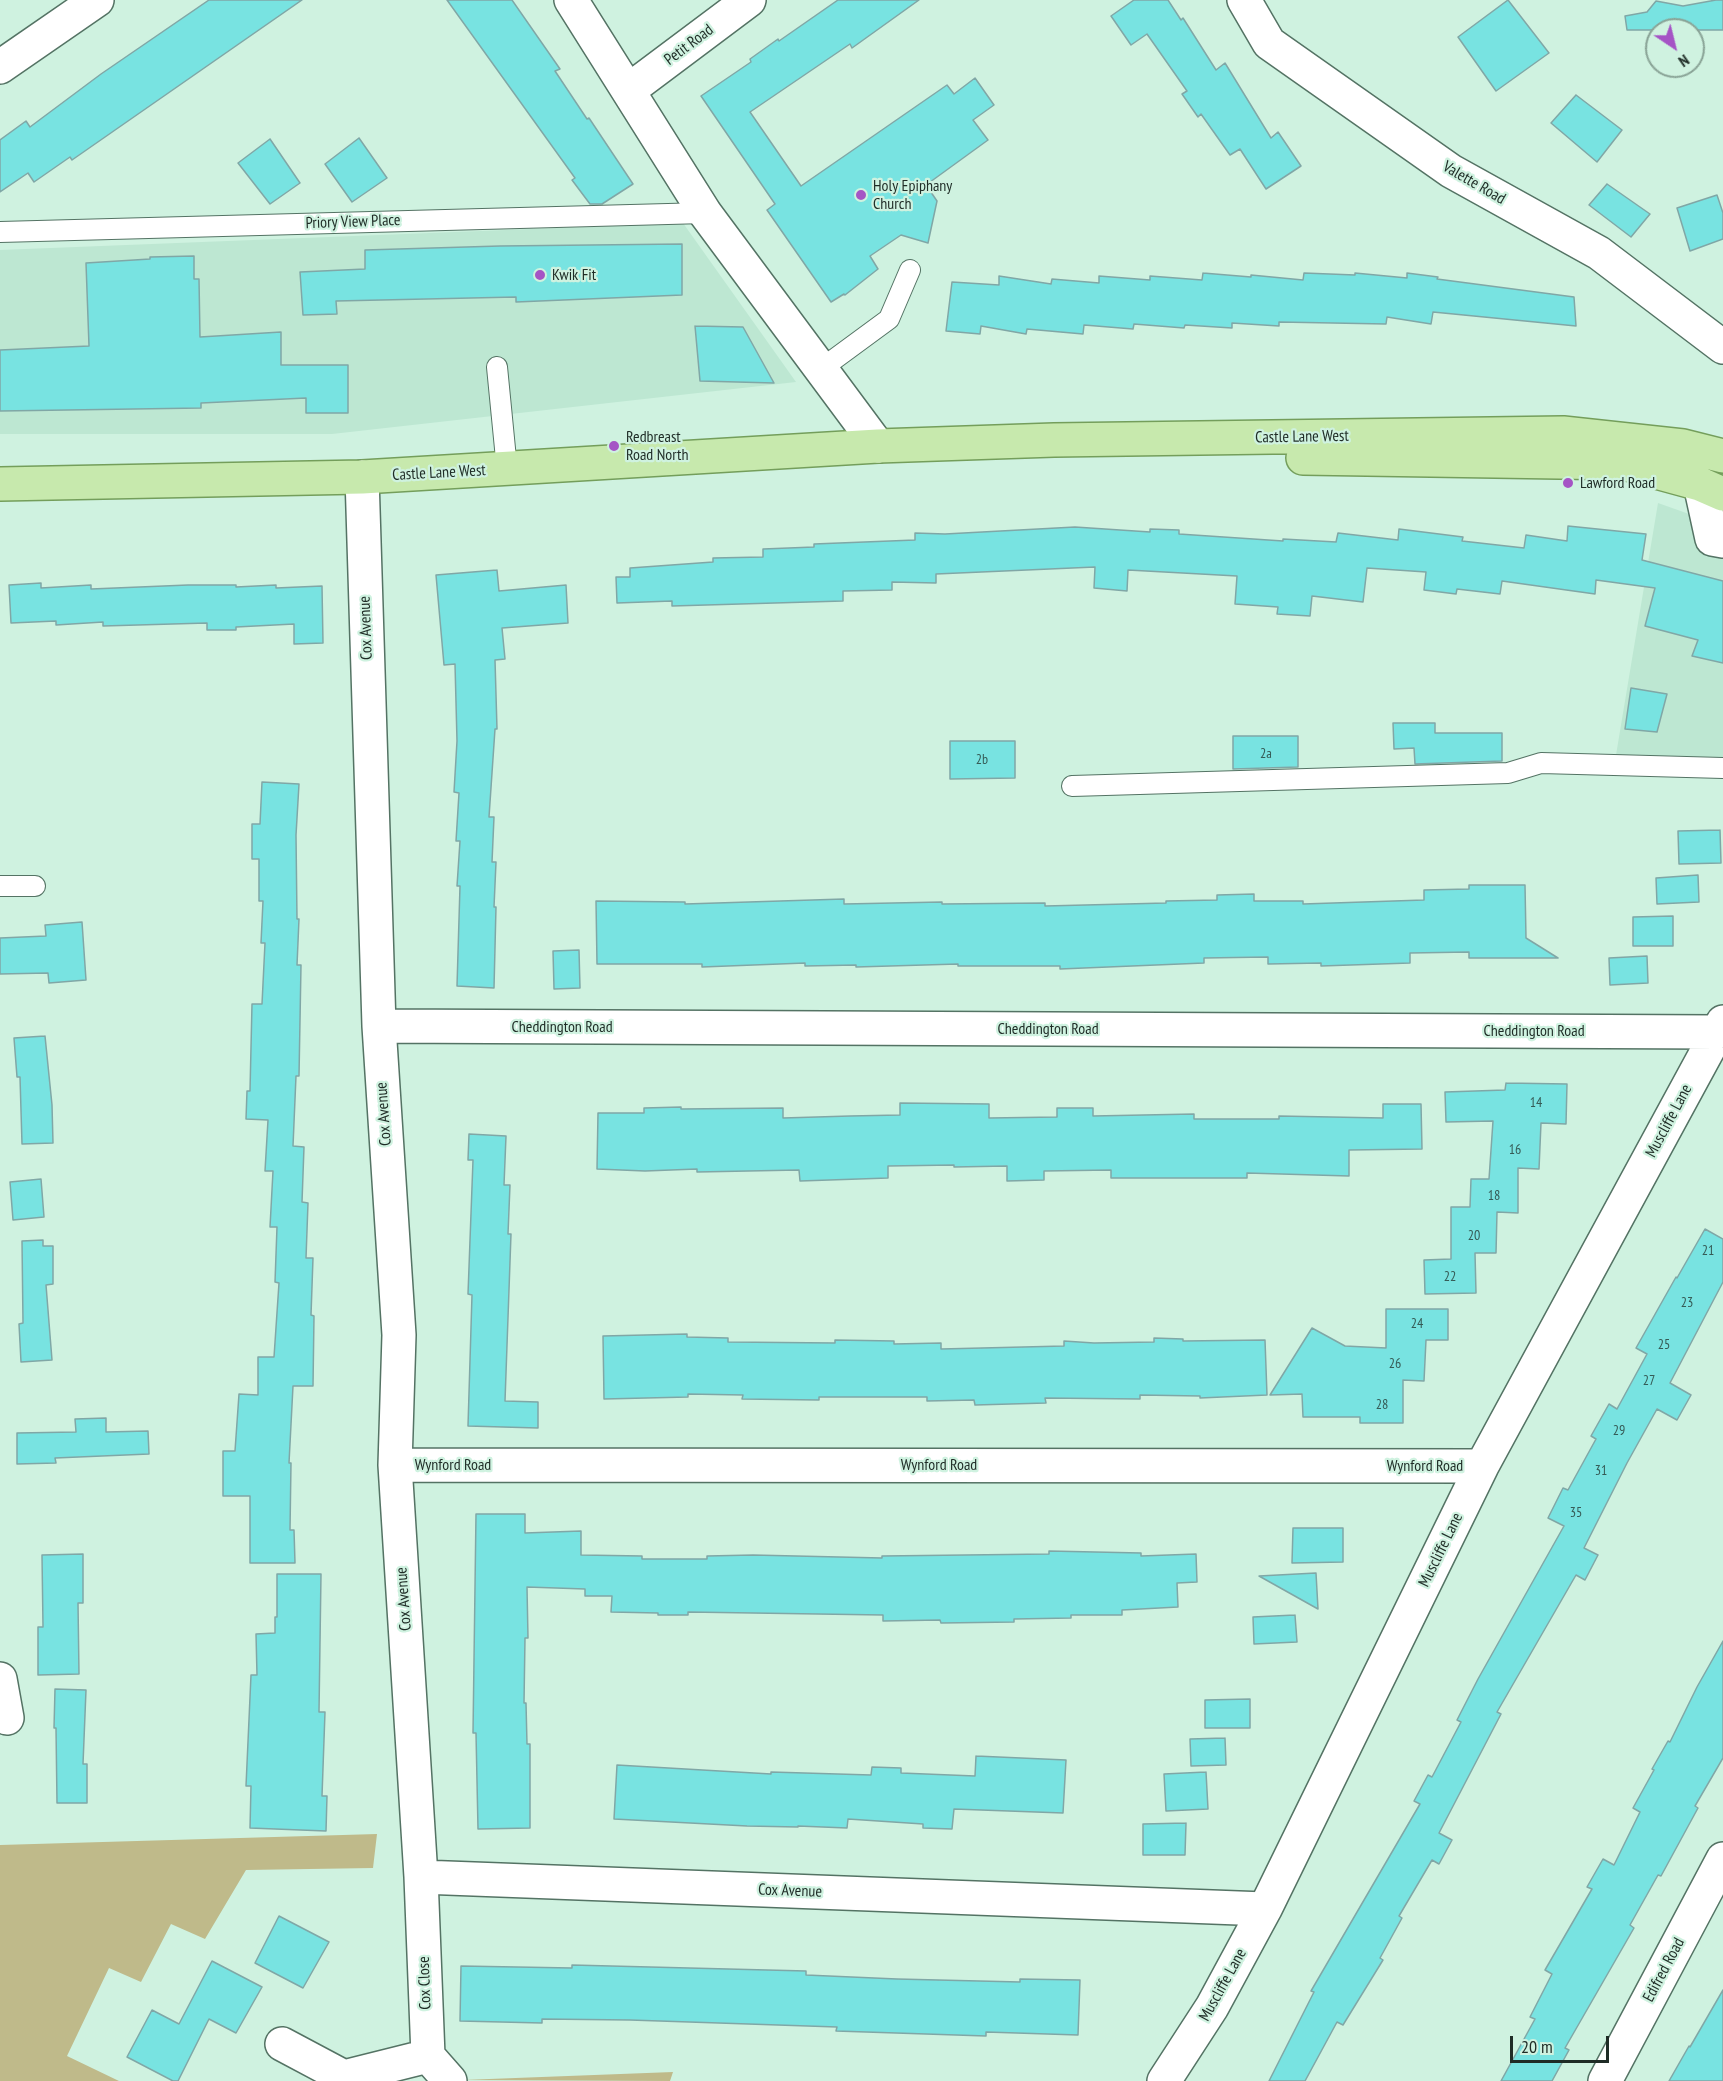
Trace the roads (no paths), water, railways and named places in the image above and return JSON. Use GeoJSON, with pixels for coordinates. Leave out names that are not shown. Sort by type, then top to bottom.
{"type":"FeatureCollection","features":[{"type":"Feature","properties":{"kind":"main road","name":"Castle Lane West"},"geometry":{"type":"LineString","coordinates":[[0,484],[362,477],[878,446],[1054,440],[1563,433],[1683,446],[1723,456]]}},
{"type":"Feature","properties":{"kind":"main road","name":"Castle Lane West"},"geometry":{"type":"LineString","coordinates":[[878,446],[1005,453],[1623,463],[1712,489]]}},
{"type":"Feature","properties":{"kind":"street"},"geometry":{"type":"LineString","coordinates":[[0,67],[55,14],[97,0]]}},
{"type":"Feature","properties":{"kind":"street"},"geometry":{"type":"LineString","coordinates":[[571,0],[705,213],[878,446]]}},
{"type":"Feature","properties":{"kind":"street","name":"Petit Road"},"geometry":{"type":"LineString","coordinates":[[629,90],[749,0]]}},
{"type":"Feature","properties":{"kind":"street","name":"Valette Road"},"geometry":{"type":"LineString","coordinates":[[1244,0],[1269,43],[1452,171],[1599,253],[1723,347]]}},
{"type":"Feature","properties":{"kind":"street","name":"Cox Avenue"},"geometry":{"type":"LineString","coordinates":[[362,477],[379,1026],[399,1335],[395,1465],[421,1877],[1265,1909]]}},
{"type":"Feature","properties":{"kind":"street","name":"Castle Lane West"},"geometry":{"type":"LineString","coordinates":[[1712,489],[1712,539],[1723,541]]}},
{"type":"Feature","properties":{"kind":"street","name":"Cheddington Road"},"geometry":{"type":"LineString","coordinates":[[379,1026],[1720,1027]]}},
{"type":"Feature","properties":{"kind":"street","name":"Muscliffe Lane"},"geometry":{"type":"LineString","coordinates":[[1164,2081],[1212,2007],[1265,1909],[1482,1466],[1720,1027]]}},
{"type":"Feature","properties":{"kind":"street","name":"Wynford Road"},"geometry":{"type":"LineString","coordinates":[[395,1465],[1482,1466]]}},
{"type":"Feature","properties":{"kind":"street"},"geometry":{"type":"LineString","coordinates":[[0,1679],[7,1718]]}},
{"type":"Feature","properties":{"kind":"street","name":"Edifred Road"},"geometry":{"type":"LineString","coordinates":[[1605,2081],[1723,1859]]}},
{"type":"Feature","properties":{"kind":"street","name":"Cox Close"},"geometry":{"type":"LineString","coordinates":[[421,1877],[428,2055]]}},
{"type":"Feature","properties":{"kind":"street"},"geometry":{"type":"LineString","coordinates":[[282,2044],[344,2077],[428,2055],[450,2081]]}},
{"type":"Feature","properties":{"kind":"lane","name":"Priory View Place"},"geometry":{"type":"LineString","coordinates":[[0,232],[705,213]]}},
{"type":"Feature","properties":{"kind":"lane"},"geometry":{"type":"LineString","coordinates":[[821,369],[889,319],[910,270]]}},
{"type":"Feature","properties":{"kind":"lane"},"geometry":{"type":"LineString","coordinates":[[497,367],[507,469]]}},
{"type":"Feature","properties":{"kind":"lane"},"geometry":{"type":"LineString","coordinates":[[1072,786],[1508,772],[1541,763],[1723,768]]}},
{"type":"Feature","properties":{"kind":"lane"},"geometry":{"type":"LineString","coordinates":[[0,886],[35,886]]}},
{"type":"Feature","properties":{"kind":"place","name":"Holy Epiphany Church"},"geometry":{"type":"Point","coordinates":[861,195]}},
{"type":"Feature","properties":{"kind":"place","name":"Kwik Fit"},"geometry":{"type":"Point","coordinates":[540,275]}},
{"type":"Feature","properties":{"kind":"place","name":"Redbreast Road North"},"geometry":{"type":"Point","coordinates":[614,446]}},
{"type":"Feature","properties":{"kind":"place","name":"Lawford Road"},"geometry":{"type":"Point","coordinates":[1568,483]}}]}
